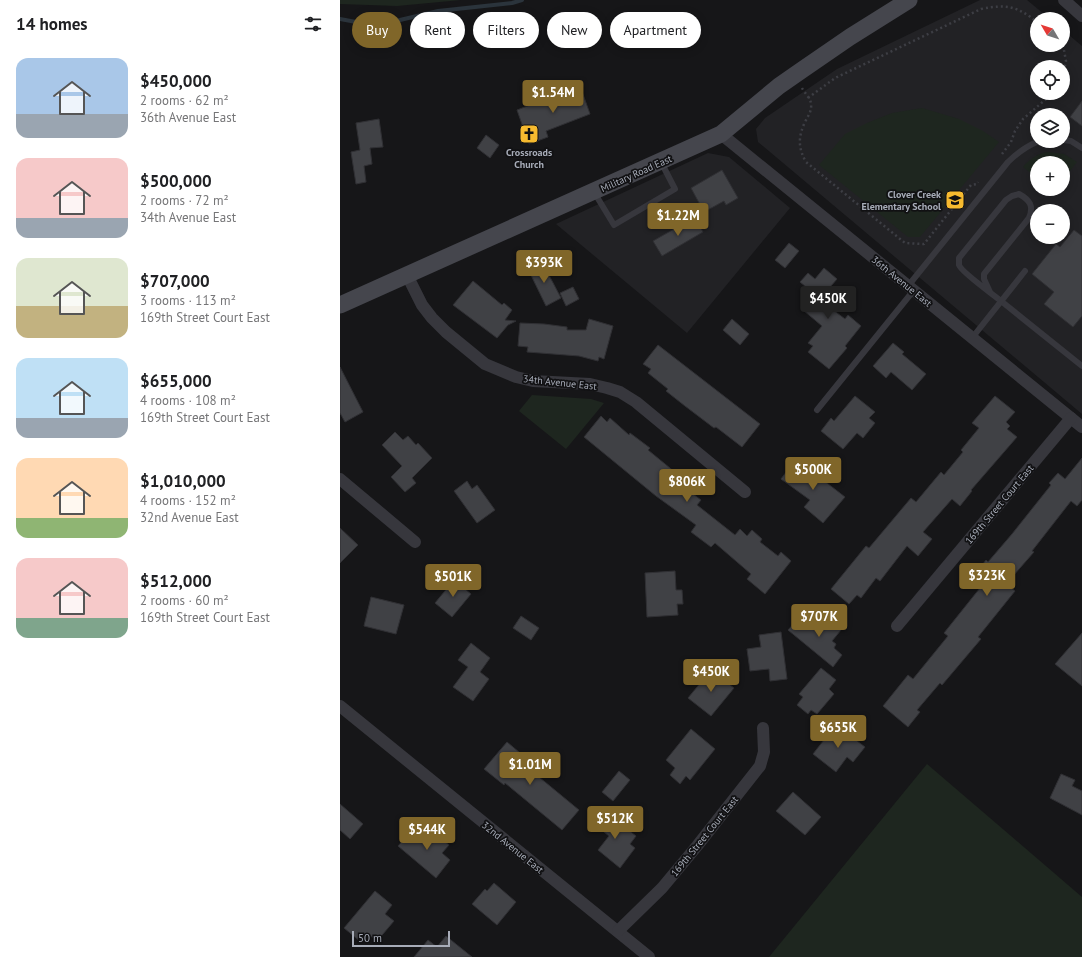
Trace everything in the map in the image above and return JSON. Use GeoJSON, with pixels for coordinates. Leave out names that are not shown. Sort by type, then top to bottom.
{"type":"FeatureCollection","features":[{"type":"Feature","properties":{"kind":"street","name":"Military Road East"},"geometry":{"type":"LineString","coordinates":[[340,305],[721,134],[779,86],[850,37],[909,0]]}},
{"type":"Feature","properties":{"kind":"street"},"geometry":{"type":"LineString","coordinates":[[1064,0],[1082,16]]}},
{"type":"Feature","properties":{"kind":"street","name":"36th Avenue East"},"geometry":{"type":"LineString","coordinates":[[721,134],[1082,427]]}},
{"type":"Feature","properties":{"kind":"street","name":"34th Avenue East"},"geometry":{"type":"LineString","coordinates":[[408,275],[422,305],[432,318],[446,332],[485,364],[516,377],[533,381],[590,384],[620,392],[636,402],[745,492]]}},
{"type":"Feature","properties":{"kind":"street","name":"169th Street Court East"},"geometry":{"type":"LineString","coordinates":[[897,626],[1071,418]]}},
{"type":"Feature","properties":{"kind":"street"},"geometry":{"type":"LineString","coordinates":[[340,479],[415,542]]}},
{"type":"Feature","properties":{"kind":"street","name":"32nd Avenue East"},"geometry":{"type":"LineString","coordinates":[[340,706],[618,930],[649,957]]}},
{"type":"Feature","properties":{"kind":"street","name":"169th Street Court East"},"geometry":{"type":"LineString","coordinates":[[618,930],[662,888],[760,766],[764,752],[763,728]]}},
{"type":"Feature","properties":{"kind":"lane"},"geometry":{"type":"LineString","coordinates":[[1070,141],[1082,148]]}},
{"type":"Feature","properties":{"kind":"lane"},"geometry":{"type":"LineString","coordinates":[[817,410],[1008,162],[1030,145]]}},
{"type":"Feature","properties":{"kind":"lane"},"geometry":{"type":"LineString","coordinates":[[594,192],[614,225],[675,189],[661,162]]}},
{"type":"Feature","properties":{"kind":"lane"},"geometry":{"type":"LineString","coordinates":[[990,292],[984,279],[984,274],[1029,218],[1032,211],[1031,203],[1020,194],[1012,196],[1006,200],[959,258],[959,265],[963,270],[1001,301],[1082,366]]}},
{"type":"Feature","properties":{"kind":"lane"},"geometry":{"type":"LineString","coordinates":[[972,338],[1025,271]]}},
{"type":"Feature","properties":{"kind":"path"},"geometry":{"type":"LineString","coordinates":[[982,178],[977,184],[971,185],[924,244],[905,243],[806,162],[801,154],[800,141],[801,132],[811,111],[811,102],[808,98],[835,78],[981,9],[997,6],[1014,8],[1030,16]]}},
{"type":"Feature","properties":{"kind":"path"},"geometry":{"type":"LineString","coordinates":[[1001,154],[1011,142],[1015,131],[1023,119],[1045,100]]}},
{"type":"Feature","properties":{"kind":"shaded area"},"geometry":{"type":"Polygon","coordinates":[[[340,0],[461,0],[397,6],[340,4],[340,0]]]}},
{"type":"Feature","properties":{"kind":"shaded area","name":"Clover Creek Elementary School"},"geometry":{"type":"Polygon","coordinates":[[[980,0],[1027,0],[1042,12],[1030,12],[1030,52],[1070,52],[1070,36],[1082,46],[1082,414],[758,142],[756,129],[765,118],[837,69],[980,0]]]}},
{"type":"Feature","properties":{"kind":"shaded area"},"geometry":{"type":"Polygon","coordinates":[[[922,108],[959,119],[983,131],[999,142],[920,237],[908,237],[819,165],[845,134],[892,113],[922,108]]]}},
{"type":"Feature","properties":{"kind":"shaded area"},"geometry":{"type":"Polygon","coordinates":[[[1048,152],[1064,154],[1067,156],[1036,156],[1048,152]]]}},
{"type":"Feature","properties":{"kind":"shaded area"},"geometry":{"type":"Polygon","coordinates":[[[708,153],[729,157],[790,208],[687,333],[556,224],[708,153]]]}},
{"type":"Feature","properties":{"kind":"shaded area"},"geometry":{"type":"Polygon","coordinates":[[[1070,158],[1077,162],[1070,171],[1070,158]]]}},
{"type":"Feature","properties":{"kind":"shaded area"},"geometry":{"type":"Polygon","coordinates":[[[1030,160],[1030,172],[1023,167],[1030,160]]]}},
{"type":"Feature","properties":{"kind":"shaded area"},"geometry":{"type":"Polygon","coordinates":[[[532,395],[591,399],[604,403],[566,449],[519,411],[532,395]]]}},
{"type":"Feature","properties":{"kind":"shaded area"},"geometry":{"type":"Polygon","coordinates":[[[927,764],[1082,897],[1082,957],[769,957],[927,764]]]}},
{"type":"Feature","properties":{"kind":"building"},"geometry":{"type":"Polygon","coordinates":[[[580,86],[590,114],[546,131],[548,137],[529,144],[517,110],[580,86]]]}},
{"type":"Feature","properties":{"kind":"building"},"geometry":{"type":"Polygon","coordinates":[[[1082,101],[1082,126],[1070,117],[1082,101]]]}},
{"type":"Feature","properties":{"kind":"building"},"geometry":{"type":"Polygon","coordinates":[[[379,119],[383,147],[370,148],[372,164],[364,166],[366,182],[356,184],[351,152],[360,150],[356,123],[379,119]]]}},
{"type":"Feature","properties":{"kind":"building"},"geometry":{"type":"Polygon","coordinates":[[[486,135],[499,145],[490,158],[477,148],[486,135]]]}},
{"type":"Feature","properties":{"kind":"building"},"geometry":{"type":"Polygon","coordinates":[[[722,170],[738,198],[726,205],[724,201],[704,212],[691,188],[722,170]]]}},
{"type":"Feature","properties":{"kind":"building"},"geometry":{"type":"Polygon","coordinates":[[[695,217],[703,232],[662,256],[653,241],[695,217]]]}},
{"type":"Feature","properties":{"kind":"building"},"geometry":{"type":"Polygon","coordinates":[[[1074,230],[1082,236],[1082,316],[1073,327],[1044,304],[1054,292],[1032,274],[1056,244],[1060,247],[1062,244],[1070,244],[1070,235],[1074,230]]]}},
{"type":"Feature","properties":{"kind":"building"},"geometry":{"type":"Polygon","coordinates":[[[789,243],[799,251],[785,268],[775,260],[789,243]]]}},
{"type":"Feature","properties":{"kind":"building"},"geometry":{"type":"Polygon","coordinates":[[[542,262],[561,298],[546,306],[528,269],[542,262]]]}},
{"type":"Feature","properties":{"kind":"building"},"geometry":{"type":"Polygon","coordinates":[[[824,268],[837,279],[831,286],[839,292],[828,306],[845,319],[848,315],[861,326],[845,346],[847,348],[829,369],[808,352],[813,346],[808,343],[822,326],[803,310],[816,295],[800,282],[808,273],[815,279],[824,268]]]}},
{"type":"Feature","properties":{"kind":"building"},"geometry":{"type":"Polygon","coordinates":[[[473,281],[502,305],[504,303],[512,310],[505,320],[516,321],[508,325],[497,338],[453,305],[473,281]]]}},
{"type":"Feature","properties":{"kind":"building"},"geometry":{"type":"Polygon","coordinates":[[[573,287],[579,299],[566,306],[560,293],[573,287]]]}},
{"type":"Feature","properties":{"kind":"building"},"geometry":{"type":"Polygon","coordinates":[[[589,319],[613,326],[604,359],[599,357],[598,361],[579,356],[527,352],[528,347],[518,346],[520,323],[567,327],[567,330],[586,330],[589,319]]]}},
{"type":"Feature","properties":{"kind":"building"},"geometry":{"type":"Polygon","coordinates":[[[732,319],[749,334],[740,345],[723,330],[732,319]]]}},
{"type":"Feature","properties":{"kind":"building"},"geometry":{"type":"Polygon","coordinates":[[[893,343],[904,352],[902,354],[926,374],[912,390],[891,372],[886,378],[873,366],[893,343]]]}},
{"type":"Feature","properties":{"kind":"building"},"geometry":{"type":"Polygon","coordinates":[[[658,345],[760,424],[742,447],[685,406],[666,391],[668,389],[648,373],[651,369],[643,364],[658,345]]]}},
{"type":"Feature","properties":{"kind":"building"},"geometry":{"type":"Polygon","coordinates":[[[340,367],[363,412],[345,422],[340,413],[340,367]]]}},
{"type":"Feature","properties":{"kind":"building"},"geometry":{"type":"Polygon","coordinates":[[[855,396],[875,412],[869,418],[875,423],[863,438],[857,433],[843,449],[821,431],[831,418],[834,421],[855,396]]]}},
{"type":"Feature","properties":{"kind":"building"},"geometry":{"type":"Polygon","coordinates":[[[995,396],[1015,412],[1006,422],[1010,426],[1007,429],[1017,437],[971,490],[972,491],[960,506],[952,499],[923,532],[932,539],[918,556],[907,546],[880,581],[876,578],[861,598],[857,595],[849,604],[831,589],[866,546],[869,548],[911,498],[916,502],[941,472],[944,475],[963,452],[961,450],[979,428],[972,423],[995,396]]]}},
{"type":"Feature","properties":{"kind":"building"},"geometry":{"type":"Polygon","coordinates":[[[601,416],[607,422],[610,418],[629,435],[630,433],[650,448],[648,450],[676,473],[672,478],[701,500],[697,505],[735,535],[740,529],[747,536],[752,530],[762,539],[760,542],[778,556],[781,552],[791,561],[765,594],[747,579],[751,574],[715,543],[711,547],[691,532],[696,525],[656,496],[584,437],[601,416]]]}},
{"type":"Feature","properties":{"kind":"building"},"geometry":{"type":"Polygon","coordinates":[[[395,432],[403,440],[408,436],[416,445],[418,443],[432,458],[412,478],[416,483],[405,492],[391,477],[402,466],[382,445],[395,432]]]}},
{"type":"Feature","properties":{"kind":"building"},"geometry":{"type":"Polygon","coordinates":[[[1082,458],[1082,500],[1077,506],[1071,501],[1032,551],[1034,552],[1006,584],[1015,591],[978,637],[981,639],[942,685],[940,683],[917,710],[920,712],[908,727],[883,706],[908,675],[913,679],[948,636],[944,633],[982,584],[973,577],[986,560],[988,562],[1012,534],[1051,485],[1049,483],[1058,473],[1065,479],[1082,458]]]}},
{"type":"Feature","properties":{"kind":"building"},"geometry":{"type":"Polygon","coordinates":[[[796,459],[845,497],[823,523],[804,507],[810,500],[781,479],[796,459]]]}},
{"type":"Feature","properties":{"kind":"building"},"geometry":{"type":"Polygon","coordinates":[[[467,481],[472,489],[477,485],[495,510],[477,523],[454,491],[467,481]]]}},
{"type":"Feature","properties":{"kind":"building"},"geometry":{"type":"Polygon","coordinates":[[[340,528],[358,545],[340,563],[340,528]]]}},
{"type":"Feature","properties":{"kind":"building"},"geometry":{"type":"Polygon","coordinates":[[[675,571],[676,590],[682,590],[683,604],[677,604],[678,615],[647,617],[645,573],[675,571]]]}},
{"type":"Feature","properties":{"kind":"building"},"geometry":{"type":"Polygon","coordinates":[[[454,580],[471,594],[452,617],[435,603],[454,580]]]}},
{"type":"Feature","properties":{"kind":"building"},"geometry":{"type":"Polygon","coordinates":[[[371,597],[404,605],[396,634],[364,626],[371,597]]]}},
{"type":"Feature","properties":{"kind":"building"},"geometry":{"type":"Polygon","coordinates":[[[821,614],[841,630],[832,641],[836,644],[834,648],[842,655],[833,667],[788,630],[797,620],[808,629],[821,614]]]}},
{"type":"Feature","properties":{"kind":"building"},"geometry":{"type":"Polygon","coordinates":[[[521,616],[539,628],[531,640],[513,628],[521,616]]]}},
{"type":"Feature","properties":{"kind":"building"},"geometry":{"type":"Polygon","coordinates":[[[781,632],[787,679],[770,681],[769,669],[750,671],[747,649],[761,647],[759,635],[781,632]]]}},
{"type":"Feature","properties":{"kind":"building"},"geometry":{"type":"Polygon","coordinates":[[[1082,633],[1082,686],[1055,664],[1082,633]]]}},
{"type":"Feature","properties":{"kind":"building"},"geometry":{"type":"Polygon","coordinates":[[[471,643],[490,658],[480,672],[489,679],[473,701],[453,687],[468,667],[458,660],[471,643]]]}},
{"type":"Feature","properties":{"kind":"building"},"geometry":{"type":"Polygon","coordinates":[[[821,668],[836,680],[829,689],[834,694],[817,714],[811,710],[808,714],[797,705],[803,697],[799,694],[821,668]]]}},
{"type":"Feature","properties":{"kind":"building"},"geometry":{"type":"Polygon","coordinates":[[[711,670],[734,688],[711,716],[688,698],[711,670]]]}},
{"type":"Feature","properties":{"kind":"building"},"geometry":{"type":"Polygon","coordinates":[[[840,728],[865,747],[853,762],[847,757],[836,772],[813,754],[831,731],[835,734],[840,728]]]}},
{"type":"Feature","properties":{"kind":"building"},"geometry":{"type":"Polygon","coordinates":[[[691,729],[715,749],[690,780],[686,776],[680,784],[670,775],[675,768],[666,760],[691,729]]]}},
{"type":"Feature","properties":{"kind":"building"},"geometry":{"type":"Polygon","coordinates":[[[507,742],[526,758],[522,763],[579,810],[562,830],[505,783],[504,785],[484,769],[507,742]]]}},
{"type":"Feature","properties":{"kind":"building"},"geometry":{"type":"Polygon","coordinates":[[[619,771],[630,780],[613,801],[602,792],[619,771]]]}},
{"type":"Feature","properties":{"kind":"building"},"geometry":{"type":"Polygon","coordinates":[[[1061,774],[1075,780],[1072,786],[1082,791],[1082,815],[1050,798],[1061,774]]]}},
{"type":"Feature","properties":{"kind":"building"},"geometry":{"type":"Polygon","coordinates":[[[793,792],[821,817],[805,835],[776,811],[793,792]]]}},
{"type":"Feature","properties":{"kind":"building"},"geometry":{"type":"Polygon","coordinates":[[[340,804],[363,824],[350,839],[340,830],[340,804]]]}},
{"type":"Feature","properties":{"kind":"building"},"geometry":{"type":"Polygon","coordinates":[[[604,811],[636,836],[630,844],[635,848],[620,868],[598,850],[609,836],[594,824],[604,811]]]}},
{"type":"Feature","properties":{"kind":"building"},"geometry":{"type":"Polygon","coordinates":[[[428,827],[449,845],[442,853],[450,860],[436,878],[398,846],[413,829],[421,836],[428,827]]]}},
{"type":"Feature","properties":{"kind":"building"},"geometry":{"type":"Polygon","coordinates":[[[494,883],[516,902],[497,925],[472,904],[485,889],[487,891],[494,883]]]}},
{"type":"Feature","properties":{"kind":"building"},"geometry":{"type":"Polygon","coordinates":[[[375,891],[392,905],[385,914],[394,921],[377,941],[368,934],[361,942],[344,928],[375,891]]]}},
{"type":"Feature","properties":{"kind":"building"},"geometry":{"type":"Polygon","coordinates":[[[446,936],[472,957],[414,957],[428,940],[437,947],[446,936]]]}},
{"type":"Feature","properties":{"kind":"waterway"},"geometry":{"type":"LineString","coordinates":[[340,19],[356,22],[400,20],[438,11],[512,3],[522,0]]}},
{"type":"Feature","properties":{"kind":"place","name":"Crossroads Church"},"geometry":{"type":"Point","coordinates":[529,134]}},
{"type":"Feature","properties":{"kind":"place","name":"Clover Creek Elementary School"},"geometry":{"type":"Point","coordinates":[955,200]}}]}
